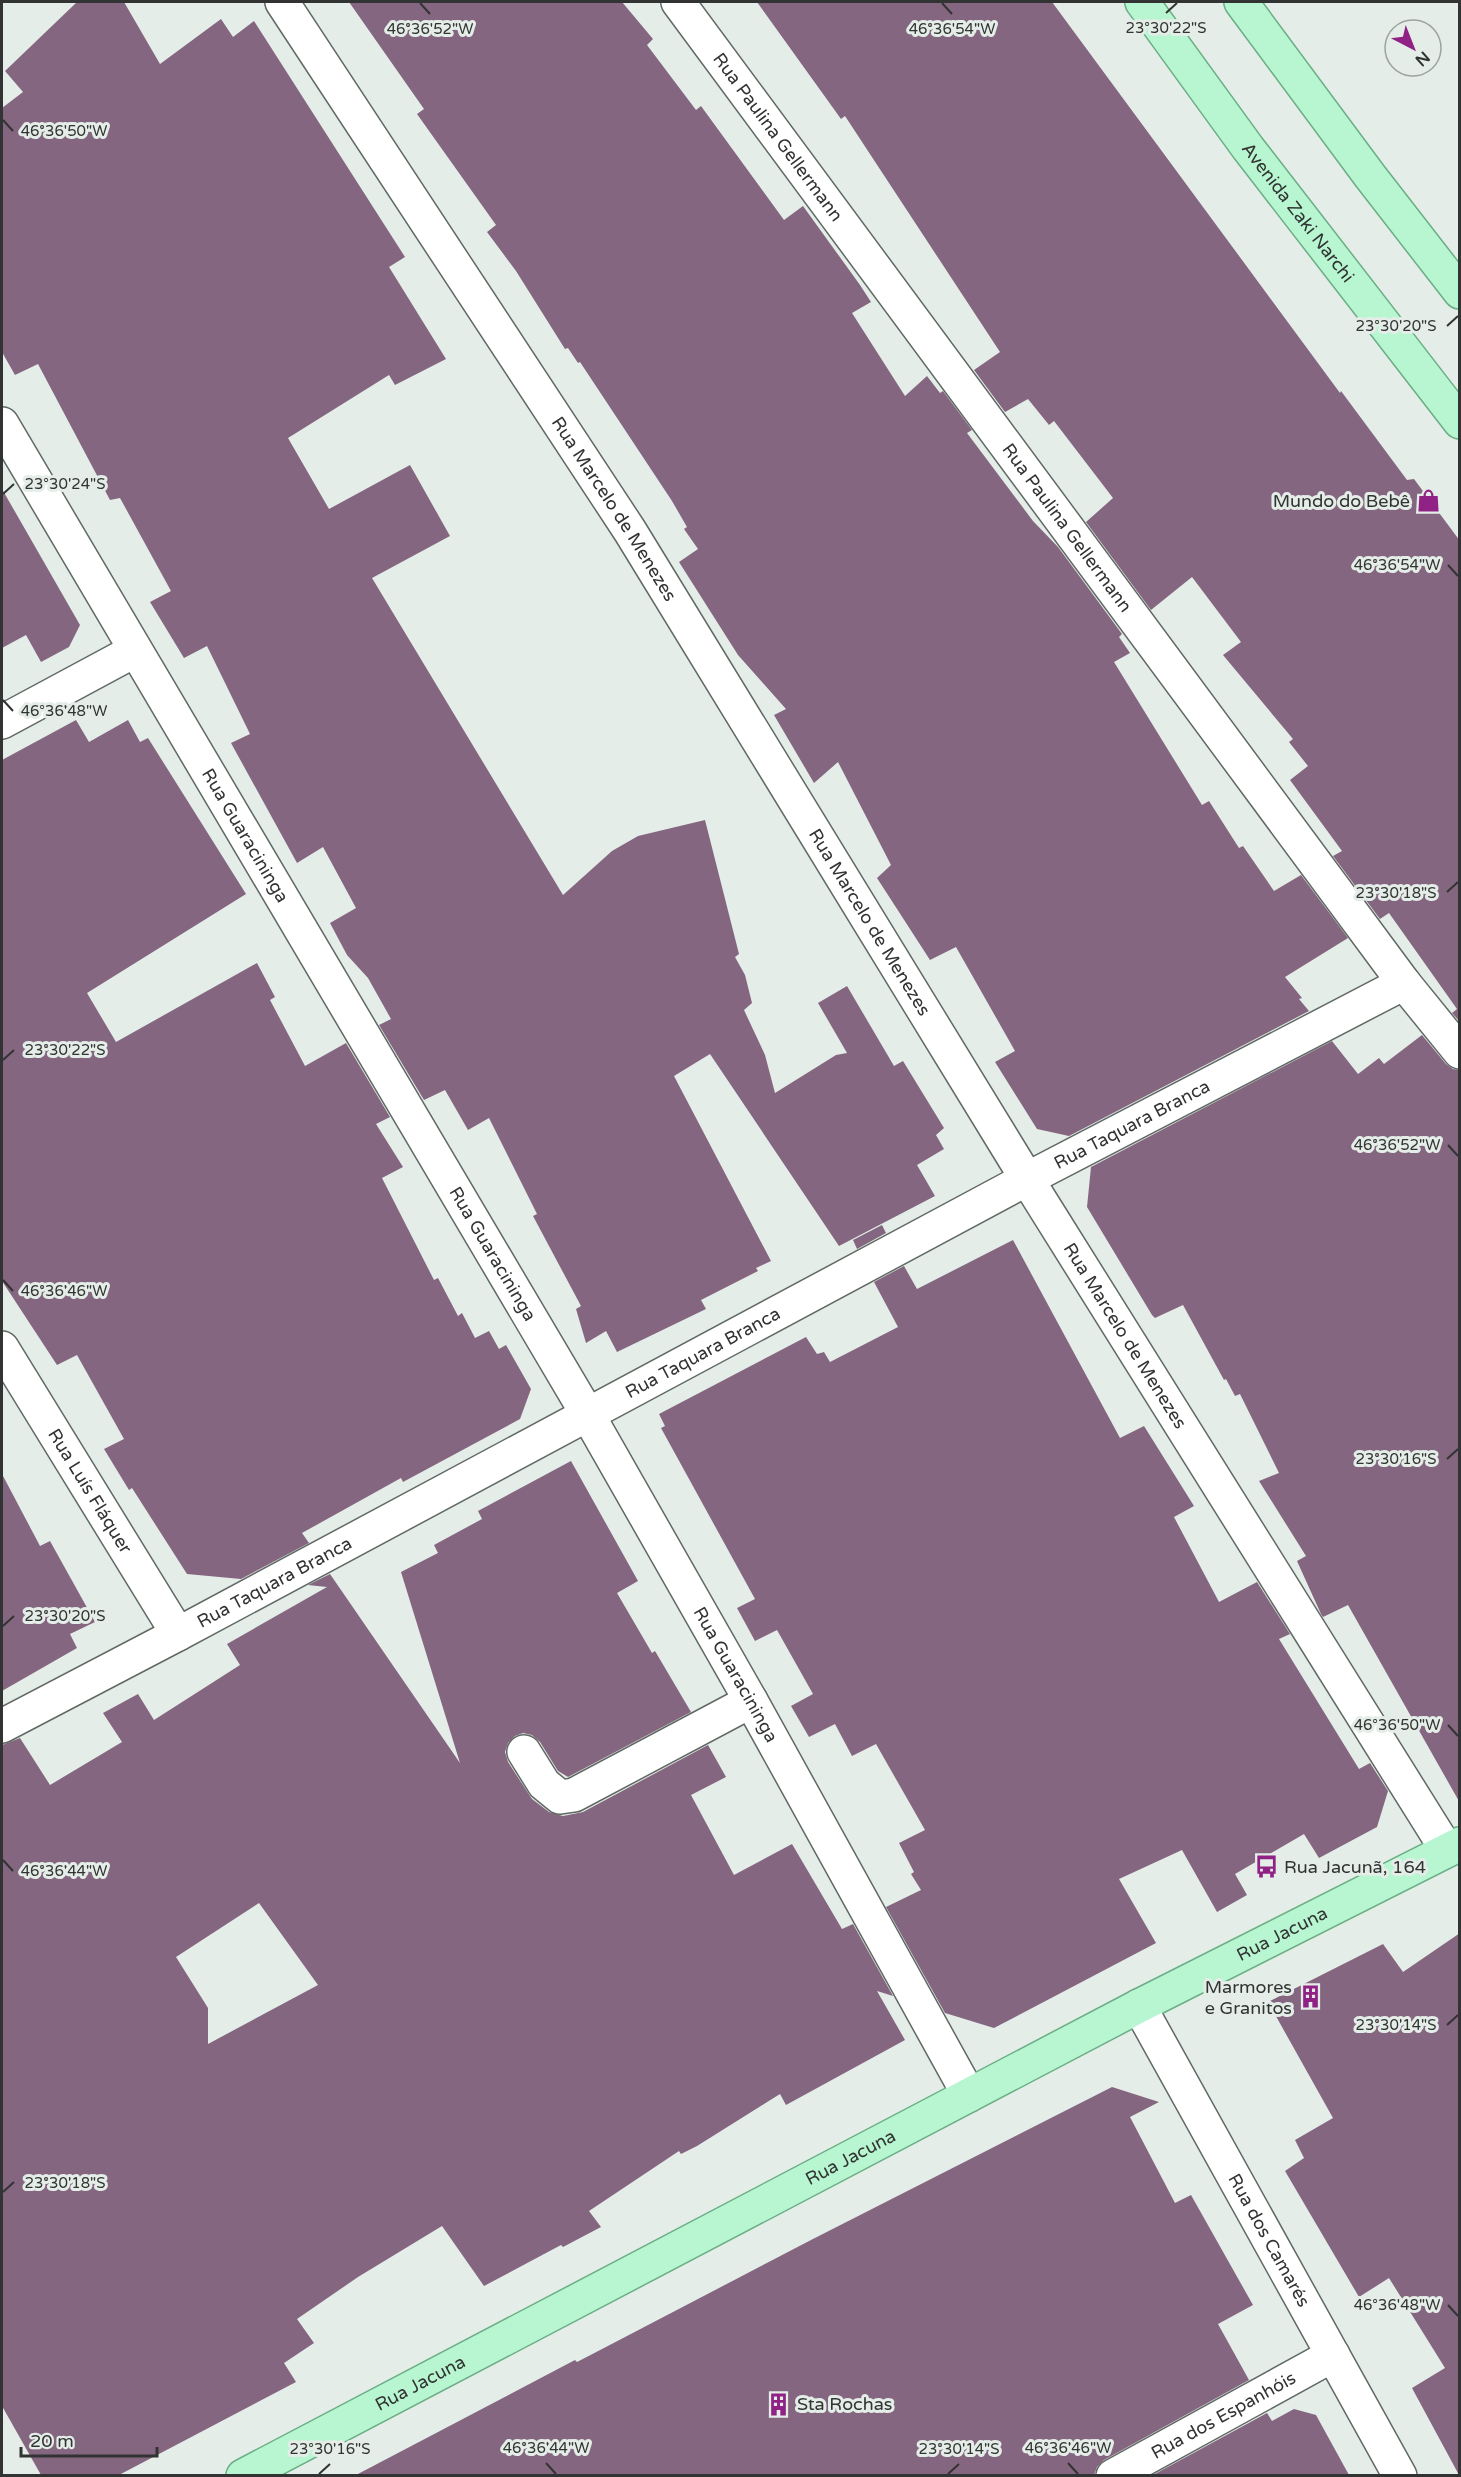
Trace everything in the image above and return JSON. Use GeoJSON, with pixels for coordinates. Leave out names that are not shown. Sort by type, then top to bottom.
{"type":"FeatureCollection","features":[{"type":"Feature","properties":{"kind":"main road","name":"Avenida Zaki Narchi"},"geometry":{"type":"LineString","coordinates":[[1142,2],[1248,148],[1460,422]]}},
{"type":"Feature","properties":{"kind":"main road"},"geometry":{"type":"LineString","coordinates":[[1241,2],[1370,176],[1460,292]]}},
{"type":"Feature","properties":{"kind":"main road","name":"Rua Jacuna"},"geometry":{"type":"LineString","coordinates":[[243,2475],[969,2094],[1453,1847]]}},
{"type":"Feature","properties":{"kind":"street","name":"Rua Marcelo de Menezes"},"geometry":{"type":"LineString","coordinates":[[282,2],[630,531],[1028,1179],[1453,1847]]}},
{"type":"Feature","properties":{"kind":"street","name":"Rua Paulina Gellermann"},"geometry":{"type":"LineString","coordinates":[[678,2],[1404,983],[1460,1052]]}},
{"type":"Feature","properties":{"kind":"street","name":"Rua Guaracininga"},"geometry":{"type":"LineString","coordinates":[[2,424],[134,651],[588,1415],[751,1701],[969,2094]]}},
{"type":"Feature","properties":{"kind":"street"},"geometry":{"type":"LineString","coordinates":[[2,722],[134,651]]}},
{"type":"Feature","properties":{"kind":"street","name":"Rua Taquara Branca"},"geometry":{"type":"LineString","coordinates":[[2,1726],[1028,1179],[1404,983]]}},
{"type":"Feature","properties":{"kind":"street","name":"Rua Luís Fláquer"},"geometry":{"type":"LineString","coordinates":[[2,1348],[178,1634]]}},
{"type":"Feature","properties":{"kind":"street"},"geometry":{"type":"LineString","coordinates":[[524,1752],[544,1784],[560,1797],[574,1795],[751,1701]]}},
{"type":"Feature","properties":{"kind":"street","name":"Rua dos Camarés"},"geometry":{"type":"LineString","coordinates":[[1139,2006],[1400,2475]]}},
{"type":"Feature","properties":{"kind":"street","name":"Rua dos Espanhóis"},"geometry":{"type":"LineString","coordinates":[[1113,2475],[1333,2355]]}},
{"type":"Feature","properties":{"kind":"building"},"geometry":{"type":"Polygon","coordinates":[[[77,2],[124,2],[160,64],[221,19],[233,37],[254,21],[405,257],[389,267],[446,359],[395,385],[389,375],[288,438],[329,509],[410,465],[450,536],[372,578],[563,895],[612,851],[638,836],[705,820],[739,954],[735,957],[745,975],[752,1003],[744,1010],[765,1055],[775,1093],[836,1055],[847,1053],[818,1003],[847,986],[894,1066],[903,1061],[944,1128],[936,1135],[944,1149],[917,1165],[935,1196],[839,1246],[710,1054],[674,1076],[771,1261],[756,1268],[758,1271],[701,1300],[706,1309],[617,1352],[606,1331],[586,1343],[576,1309],[581,1306],[533,1216],[537,1214],[489,1118],[468,1130],[445,1090],[424,1100],[379,1025],[391,1019],[368,978],[347,955],[330,923],[356,908],[323,847],[297,863],[231,743],[250,734],[207,646],[184,658],[150,602],[171,591],[120,498],[110,500],[38,364],[15,375],[2,352],[2,108],[23,92],[5,71],[77,2]]]}},
{"type":"Feature","properties":{"kind":"building"},"geometry":{"type":"Polygon","coordinates":[[[349,2],[622,2],[653,39],[647,45],[696,110],[701,106],[784,220],[803,206],[860,285],[871,302],[852,313],[905,396],[927,376],[940,393],[943,391],[972,430],[967,433],[1033,521],[1058,547],[1122,634],[1119,637],[1130,653],[1114,662],[1202,805],[1209,801],[1239,848],[1243,846],[1274,891],[1301,875],[1348,938],[1285,977],[1309,1011],[1069,1136],[1037,1129],[995,1062],[1015,1051],[956,947],[930,960],[877,878],[891,865],[838,762],[814,783],[774,715],[786,709],[738,655],[679,562],[698,549],[684,529],[687,527],[672,501],[580,362],[578,363],[568,348],[565,349],[516,271],[487,232],[496,225],[417,114],[424,109],[349,2]]]}},
{"type":"Feature","properties":{"kind":"building"},"geometry":{"type":"Polygon","coordinates":[[[757,2],[1052,2],[1340,393],[1341,391],[1407,480],[1414,479],[1460,541],[1460,1022],[1452,1013],[1457,1009],[1389,913],[1380,919],[1333,856],[1342,851],[1290,780],[1308,766],[1289,742],[1293,739],[1223,655],[1241,642],[1192,577],[1151,610],[1086,522],[1113,498],[1054,421],[1049,425],[1028,399],[1005,412],[974,370],[1000,352],[845,116],[841,119],[757,2]]]}},
{"type":"Feature","properties":{"kind":"building"},"geometry":{"type":"Polygon","coordinates":[[[2,489],[80,625],[69,647],[41,662],[26,635],[2,648],[2,489]]]}},
{"type":"Feature","properties":{"kind":"building"},"geometry":{"type":"Polygon","coordinates":[[[76,720],[89,742],[128,720],[140,742],[148,738],[246,894],[87,993],[116,1042],[257,963],[275,997],[270,1000],[305,1066],[346,1043],[390,1117],[376,1124],[403,1167],[382,1178],[434,1280],[438,1278],[458,1316],[462,1313],[475,1338],[489,1331],[499,1349],[506,1345],[531,1389],[520,1419],[403,1482],[401,1478],[302,1533],[309,1543],[241,1579],[187,1574],[132,1488],[129,1490],[104,1449],[124,1439],[77,1355],[57,1365],[2,1281],[2,760],[76,720]]]}},
{"type":"Feature","properties":{"kind":"building"},"geometry":{"type":"Polygon","coordinates":[[[1422,1035],[1446,1064],[1453,1069],[1460,1070],[1460,1803],[1348,1605],[1323,1617],[1321,1614],[1297,1561],[1306,1556],[1259,1481],[1279,1473],[1240,1394],[1235,1396],[1226,1379],[1224,1380],[1183,1305],[1155,1318],[1152,1315],[1087,1207],[1091,1167],[1332,1041],[1358,1074],[1379,1058],[1384,1064],[1422,1035]]]}},
{"type":"Feature","properties":{"kind":"building"},"geometry":{"type":"Polygon","coordinates":[[[882,1225],[886,1233],[857,1249],[853,1240],[882,1225]]]}},
{"type":"Feature","properties":{"kind":"building"},"geometry":{"type":"Polygon","coordinates":[[[1013,1240],[1120,1438],[1144,1426],[1194,1506],[1174,1517],[1219,1602],[1257,1582],[1290,1634],[1279,1639],[1359,1769],[1370,1763],[1388,1791],[1377,1827],[1319,1858],[1304,1834],[1235,1874],[1247,1895],[1217,1912],[1182,1850],[1119,1879],[1156,1943],[994,2028],[945,2013],[886,1907],[921,1890],[911,1874],[914,1872],[899,1843],[925,1830],[876,1744],[852,1756],[835,1724],[809,1737],[791,1706],[813,1694],[777,1630],[755,1641],[737,1608],[755,1599],[661,1428],[665,1426],[659,1414],[806,1337],[817,1354],[824,1352],[830,1362],[898,1327],[874,1282],[904,1266],[917,1289],[1013,1240]]]}},
{"type":"Feature","properties":{"kind":"building"},"geometry":{"type":"Polygon","coordinates":[[[571,1461],[638,1581],[617,1593],[652,1653],[655,1651],[691,1712],[568,1777],[558,1771],[540,1742],[532,1735],[523,1733],[515,1736],[508,1743],[505,1752],[508,1762],[532,1799],[549,1812],[563,1816],[583,1812],[708,1745],[726,1777],[691,1795],[734,1875],[792,1844],[842,1929],[853,1924],[893,1996],[877,1991],[905,2040],[786,2105],[780,2094],[697,2146],[681,2154],[679,2151],[589,2211],[601,2227],[563,2247],[561,2245],[484,2286],[442,2226],[358,2277],[297,2319],[314,2343],[284,2363],[296,2382],[119,2475],[41,2475],[2,2406],[2,1745],[20,1738],[50,1785],[122,1742],[103,1713],[138,1694],[154,1720],[240,1665],[227,1644],[327,1587],[308,1585],[330,1574],[460,1763],[401,1572],[438,1553],[434,1545],[482,1519],[478,1511],[571,1461]],[[259,1903],[176,1957],[208,2008],[208,2044],[318,1985],[259,1903]]]}},
{"type":"Feature","properties":{"kind":"building"},"geometry":{"type":"Polygon","coordinates":[[[2,1474],[40,1546],[50,1541],[95,1622],[70,1634],[77,1648],[2,1691],[2,1474]]]}},
{"type":"Feature","properties":{"kind":"building"},"geometry":{"type":"Polygon","coordinates":[[[1460,1933],[1459,2475],[1412,2388],[1445,2368],[1389,2278],[1359,2297],[1285,2171],[1304,2158],[1295,2140],[1333,2118],[1268,2002],[1383,1944],[1403,1972],[1460,1933]]]}},
{"type":"Feature","properties":{"kind":"building"},"geometry":{"type":"Polygon","coordinates":[[[1112,2087],[1159,2102],[1130,2117],[1175,2203],[1191,2195],[1253,2305],[1218,2324],[1249,2380],[1104,2460],[1097,2467],[1094,2475],[356,2475],[575,2360],[577,2362],[1112,2087]]]}},
{"type":"Feature","properties":{"kind":"building"},"geometry":{"type":"Polygon","coordinates":[[[1294,2409],[1316,2415],[1349,2475],[1153,2475],[1267,2413],[1272,2421],[1294,2409]]]}},
{"type":"Feature","properties":{"kind":"place","name":"Mundo do Bebê"},"geometry":{"type":"Point","coordinates":[1428,501]}},
{"type":"Feature","properties":{"kind":"place","name":"Rua Jacunã, 164"},"geometry":{"type":"Point","coordinates":[1266,1867]}},
{"type":"Feature","properties":{"kind":"place","name":"Marmores e Granitos"},"geometry":{"type":"Point","coordinates":[1310,1997]}},
{"type":"Feature","properties":{"kind":"place","name":"Sta Rochas"},"geometry":{"type":"Point","coordinates":[779,2404]}}]}
